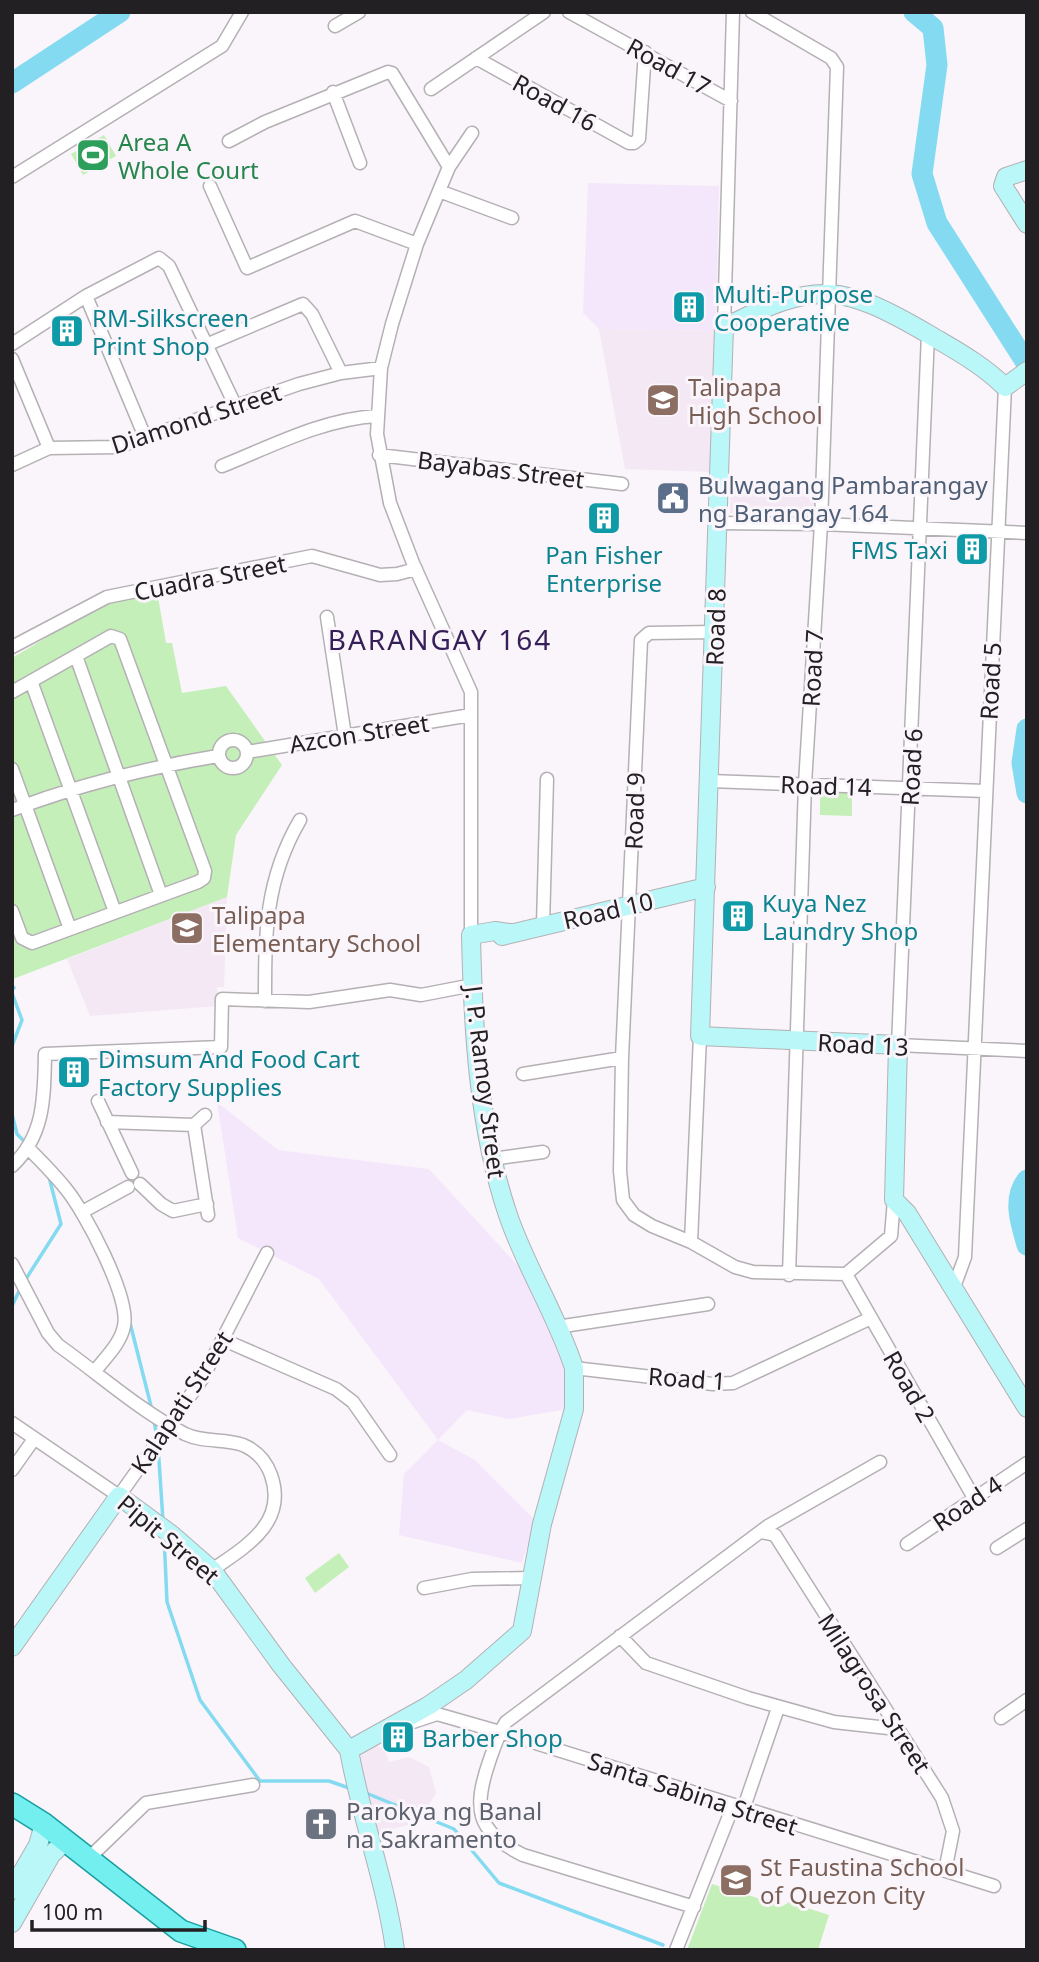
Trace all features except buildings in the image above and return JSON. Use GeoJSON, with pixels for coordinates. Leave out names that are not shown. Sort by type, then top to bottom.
{"type":"FeatureCollection","features":[{"type":"Feature","properties":{"kind":"main road"},"geometry":{"type":"LineString","coordinates":[[12,1804],[44,1824],[181,1931],[228,1949]]}},
{"type":"Feature","properties":{"kind":"street"},"geometry":{"type":"LineString","coordinates":[[335,26],[359,12]]}},
{"type":"Feature","properties":{"kind":"street"},"geometry":{"type":"LineString","coordinates":[[430,89],[544,12]]}},
{"type":"Feature","properties":{"kind":"street","name":"Road 17"},"geometry":{"type":"LineString","coordinates":[[569,12],[731,101]]}},
{"type":"Feature","properties":{"kind":"street","name":"Road 8"},"geometry":{"type":"LineString","coordinates":[[691,1242],[719,523],[733,12]]}},
{"type":"Feature","properties":{"kind":"street","name":"Road 7"},"geometry":{"type":"LineString","coordinates":[[752,12],[835,62],[838,88],[821,524],[806,784],[789,1275]]}},
{"type":"Feature","properties":{"kind":"street"},"geometry":{"type":"LineString","coordinates":[[12,177],[222,46],[239,13]]}},
{"type":"Feature","properties":{"kind":"street","name":"Road 16"},"geometry":{"type":"LineString","coordinates":[[476,58],[629,143],[635,143],[639,139],[645,52]]}},
{"type":"Feature","properties":{"kind":"street"},"geometry":{"type":"LineString","coordinates":[[229,141],[333,92],[388,72],[392,74],[450,167]]}},
{"type":"Feature","properties":{"kind":"street"},"geometry":{"type":"LineString","coordinates":[[333,92],[360,163]]}},
{"type":"Feature","properties":{"kind":"street","name":"J. P. Ramoy Street"},"geometry":{"type":"LineString","coordinates":[[349,1750],[428,1706],[516,1640],[525,1623],[542,1524],[574,1409],[574,1368],[513,1228],[492,1159],[473,985],[471,715],[468,682],[416,569],[390,503],[379,455],[377,416],[381,368],[417,244],[450,167],[472,133]]}},
{"type":"Feature","properties":{"kind":"street"},"geometry":{"type":"LineString","coordinates":[[1027,170],[1009,175],[1003,181],[1006,192],[1027,225]]}},
{"type":"Feature","properties":{"kind":"street"},"geometry":{"type":"LineString","coordinates":[[210,186],[247,268],[355,220],[417,244]]}},
{"type":"Feature","properties":{"kind":"street"},"geometry":{"type":"LineString","coordinates":[[439,191],[512,218]]}},
{"type":"Feature","properties":{"kind":"street"},"geometry":{"type":"LineString","coordinates":[[12,344],[86,296],[159,258],[169,266],[234,405]]}},
{"type":"Feature","properties":{"kind":"street","name":"Road 5"},"geometry":{"type":"LineString","coordinates":[[724,328],[788,298],[829,293],[881,308],[974,360],[1017,378],[998,532],[972,1049],[965,1257],[954,1287]]}},
{"type":"Feature","properties":{"kind":"street"},"geometry":{"type":"LineString","coordinates":[[86,296],[145,437]]}},
{"type":"Feature","properties":{"kind":"street"},"geometry":{"type":"LineString","coordinates":[[206,345],[303,304],[312,314],[341,373]]}},
{"type":"Feature","properties":{"kind":"street","name":"Road 6"},"geometry":{"type":"LineString","coordinates":[[894,1200],[928,334]]}},
{"type":"Feature","properties":{"kind":"street"},"geometry":{"type":"LineString","coordinates":[[12,359],[49,448]]}},
{"type":"Feature","properties":{"kind":"street","name":"Diamond Street"},"geometry":{"type":"LineString","coordinates":[[12,465],[49,448],[105,449],[234,405],[341,373],[381,368]]}},
{"type":"Feature","properties":{"kind":"street"},"geometry":{"type":"LineString","coordinates":[[222,466],[313,429],[359,417],[377,416]]}},
{"type":"Feature","properties":{"kind":"street","name":"Bayabas Street"},"geometry":{"type":"LineString","coordinates":[[379,455],[622,484]]}},
{"type":"Feature","properties":{"kind":"street"},"geometry":{"type":"LineString","coordinates":[[719,523],[821,524],[1027,533]]}},
{"type":"Feature","properties":{"kind":"street","name":"Cuadra Street"},"geometry":{"type":"LineString","coordinates":[[12,647],[107,597],[312,556],[380,575],[397,575],[416,569]]}},
{"type":"Feature","properties":{"kind":"street"},"geometry":{"type":"LineString","coordinates":[[327,617],[345,736]]}},
{"type":"Feature","properties":{"kind":"street","name":"Road 9"},"geometry":{"type":"LineString","coordinates":[[714,632],[649,633],[641,640],[622,1058],[620,1171],[623,1200],[634,1215],[652,1226],[691,1242],[734,1267],[753,1272],[789,1275],[846,1274]]}},
{"type":"Feature","properties":{"kind":"street"},"geometry":{"type":"LineString","coordinates":[[12,692],[111,636],[120,639],[205,871],[204,878],[198,882],[70,929],[26,942],[12,911]]}},
{"type":"Feature","properties":{"kind":"street"},"geometry":{"type":"LineString","coordinates":[[76,656],[161,895]]}},
{"type":"Feature","properties":{"kind":"street"},"geometry":{"type":"LineString","coordinates":[[31,681],[72,787],[115,912]]}},
{"type":"Feature","properties":{"kind":"street","name":"Azcon Street"},"geometry":{"type":"LineString","coordinates":[[247,752],[471,715]]}},
{"type":"Feature","properties":{"kind":"street","name":"Azcon Street"},"geometry":{"type":"LineString","coordinates":[[218,756],[223,743],[233,739],[242,743],[247,752]]}},
{"type":"Feature","properties":{"kind":"street","name":"Azcon Street"},"geometry":{"type":"LineString","coordinates":[[218,756],[223,765],[233,769],[242,765],[247,752]]}},
{"type":"Feature","properties":{"kind":"street","name":"Azcon Street"},"geometry":{"type":"LineString","coordinates":[[12,810],[72,787],[218,756]]}},
{"type":"Feature","properties":{"kind":"street"},"geometry":{"type":"LineString","coordinates":[[12,769],[70,929]]}},
{"type":"Feature","properties":{"kind":"street"},"geometry":{"type":"LineString","coordinates":[[543,925],[547,779]]}},
{"type":"Feature","properties":{"kind":"street","name":"Road 14"},"geometry":{"type":"LineString","coordinates":[[710,781],[985,791]]}},
{"type":"Feature","properties":{"kind":"street"},"geometry":{"type":"LineString","coordinates":[[265,1001],[266,927],[273,877],[286,844],[300,820]]}},
{"type":"Feature","properties":{"kind":"street","name":"Road 10"},"geometry":{"type":"LineString","coordinates":[[472,940],[495,931],[510,933],[706,887]]}},
{"type":"Feature","properties":{"kind":"street"},"geometry":{"type":"LineString","coordinates":[[12,1166],[29,1149],[42,1114],[44,1054],[222,1048],[222,999],[309,1002],[390,990],[421,995],[473,985]]}},
{"type":"Feature","properties":{"kind":"street","name":"Road 13"},"geometry":{"type":"LineString","coordinates":[[700,1035],[1027,1051]]}},
{"type":"Feature","properties":{"kind":"street"},"geometry":{"type":"LineString","coordinates":[[523,1074],[622,1058]]}},
{"type":"Feature","properties":{"kind":"street"},"geometry":{"type":"LineString","coordinates":[[98,1101],[131,1181],[173,1211],[208,1210],[194,1125]]}},
{"type":"Feature","properties":{"kind":"street"},"geometry":{"type":"LineString","coordinates":[[107,1122],[194,1125],[205,1115]]}},
{"type":"Feature","properties":{"kind":"street"},"geometry":{"type":"LineString","coordinates":[[29,1149],[68,1190],[80,1210],[111,1272],[125,1315],[121,1337],[95,1371]]}},
{"type":"Feature","properties":{"kind":"street"},"geometry":{"type":"LineString","coordinates":[[492,1159],[543,1152]]}},
{"type":"Feature","properties":{"kind":"street"},"geometry":{"type":"LineString","coordinates":[[80,1210],[131,1181]]}},
{"type":"Feature","properties":{"kind":"street"},"geometry":{"type":"LineString","coordinates":[[846,1274],[891,1236],[895,1224],[894,1200]]}},
{"type":"Feature","properties":{"kind":"street"},"geometry":{"type":"LineString","coordinates":[[894,1200],[907,1213],[1027,1408]]}},
{"type":"Feature","properties":{"kind":"street","name":"Kalapati Street"},"geometry":{"type":"LineString","coordinates":[[12,1647],[170,1424],[224,1340],[267,1253]]}},
{"type":"Feature","properties":{"kind":"street"},"geometry":{"type":"LineString","coordinates":[[12,1264],[48,1333],[58,1345],[194,1438],[228,1441],[250,1449],[262,1458],[273,1481],[275,1505],[267,1526],[250,1544],[212,1570]]}},
{"type":"Feature","properties":{"kind":"street","name":"Road 2"},"geometry":{"type":"LineString","coordinates":[[846,1274],[974,1498]]}},
{"type":"Feature","properties":{"kind":"street"},"geometry":{"type":"LineString","coordinates":[[557,1326],[708,1304]]}},
{"type":"Feature","properties":{"kind":"street","name":"Road 1"},"geometry":{"type":"LineString","coordinates":[[574,1368],[713,1384],[733,1383],[871,1318]]}},
{"type":"Feature","properties":{"kind":"street"},"geometry":{"type":"LineString","coordinates":[[224,1340],[336,1390],[353,1402],[390,1454]]}},
{"type":"Feature","properties":{"kind":"street","name":"Pipit Street"},"geometry":{"type":"LineString","coordinates":[[12,1423],[119,1496],[172,1535],[212,1570],[281,1665],[349,1750]]}},
{"type":"Feature","properties":{"kind":"street"},"geometry":{"type":"LineString","coordinates":[[12,1470],[34,1439]]}},
{"type":"Feature","properties":{"kind":"street"},"geometry":{"type":"LineString","coordinates":[[695,1907],[523,1855],[498,1840],[483,1823],[479,1791],[500,1731],[506,1722],[762,1532],[880,1462]]}},
{"type":"Feature","properties":{"kind":"street","name":"Road 4"},"geometry":{"type":"LineString","coordinates":[[907,1544],[1027,1463]]}},
{"type":"Feature","properties":{"kind":"street","name":"Milagrosa Street"},"geometry":{"type":"LineString","coordinates":[[762,1532],[775,1535],[949,1812],[953,1831],[945,1871]]}},
{"type":"Feature","properties":{"kind":"street"},"geometry":{"type":"LineString","coordinates":[[997,1548],[1025,1532]]}},
{"type":"Feature","properties":{"kind":"street"},"geometry":{"type":"LineString","coordinates":[[424,1588],[471,1579],[532,1578]]}},
{"type":"Feature","properties":{"kind":"street"},"geometry":{"type":"LineString","coordinates":[[620,1636],[646,1663],[778,1708],[834,1722],[897,1729]]}},
{"type":"Feature","properties":{"kind":"street"},"geometry":{"type":"LineString","coordinates":[[1001,1718],[1027,1700]]}},
{"type":"Feature","properties":{"kind":"street"},"geometry":{"type":"LineString","coordinates":[[676,1950],[778,1708]]}},
{"type":"Feature","properties":{"kind":"street","name":"Santa Sabina Street"},"geometry":{"type":"LineString","coordinates":[[391,1727],[436,1714],[500,1731],[738,1808],[995,1886]]}},
{"type":"Feature","properties":{"kind":"street"},"geometry":{"type":"LineString","coordinates":[[349,1750],[358,1799],[387,1902],[395,1950]]}},
{"type":"Feature","properties":{"kind":"street"},"geometry":{"type":"LineString","coordinates":[[88,1859],[146,1803],[253,1785]]}},
{"type":"Feature","properties":{"kind":"street"},"geometry":{"type":"LineString","coordinates":[[12,1890],[38,1845],[44,1824]]}},
{"type":"Feature","properties":{"kind":"street"},"geometry":{"type":"LineString","coordinates":[[12,1923],[51,1855],[65,1841]]}},
{"type":"Feature","properties":{"kind":"shaded area"},"geometry":{"type":"Polygon","coordinates":[[[588,183],[719,186],[716,331],[599,329],[583,313],[588,183]]]}},
{"type":"Feature","properties":{"kind":"shaded area","name":"Talipapa High School"},"geometry":{"type":"Polygon","coordinates":[[[599,329],[716,331],[712,472],[625,469],[599,329]]]}},
{"type":"Feature","properties":{"kind":"shaded area"},"geometry":{"type":"Polygon","coordinates":[[[731,480],[815,482],[815,515],[730,513],[731,480]]]}},
{"type":"Feature","properties":{"kind":"shaded area","name":"Talipapa Elementary School"},"geometry":{"type":"Polygon","coordinates":[[[227,897],[224,987],[217,987],[218,1006],[90,1016],[67,959],[227,897]]]}},
{"type":"Feature","properties":{"kind":"shaded area"},"geometry":{"type":"Polygon","coordinates":[[[217,1102],[278,1150],[429,1169],[523,1271],[569,1368],[568,1409],[509,1419],[467,1410],[438,1440],[319,1279],[238,1238],[217,1102]]]}},
{"type":"Feature","properties":{"kind":"shaded area"},"geometry":{"type":"Polygon","coordinates":[[[438,1440],[475,1460],[535,1520],[522,1563],[399,1535],[404,1474],[438,1440]]]}},
{"type":"Feature","properties":{"kind":"shaded area"},"geometry":{"type":"Polygon","coordinates":[[[376,1745],[385,1750],[389,1762],[409,1757],[429,1767],[436,1793],[419,1822],[377,1833],[358,1761],[365,1749],[376,1745]]]}},
{"type":"Feature","properties":{"kind":"green space","name":"Area A Whole Court"},"geometry":{"type":"Polygon","coordinates":[[[104,135],[116,156],[83,175],[71,154],[104,135]]]}},
{"type":"Feature","properties":{"kind":"green space"},"geometry":{"type":"Polygon","coordinates":[[[157,591],[166,643],[172,643],[182,693],[226,686],[282,765],[236,835],[227,897],[13,979],[12,658],[103,604],[157,591]]]}},
{"type":"Feature","properties":{"kind":"green space"},"geometry":{"type":"Polygon","coordinates":[[[820,789],[852,790],[852,816],[820,815],[820,789]]]}},
{"type":"Feature","properties":{"kind":"green space"},"geometry":{"type":"Polygon","coordinates":[[[339,1553],[349,1567],[315,1593],[305,1578],[339,1553]]]}},
{"type":"Feature","properties":{"kind":"green space"},"geometry":{"type":"Polygon","coordinates":[[[712,1884],[783,1906],[789,1902],[829,1915],[818,1950],[687,1950],[712,1884]]]}},
{"type":"Feature","properties":{"kind":"waterway"},"geometry":{"type":"LineString","coordinates":[[12,83],[120,12]]}},
{"type":"Feature","properties":{"kind":"waterway"},"geometry":{"type":"LineString","coordinates":[[914,12],[933,28],[937,65],[922,174],[937,223],[1027,364]]}},
{"type":"Feature","properties":{"kind":"waterway"},"geometry":{"type":"LineString","coordinates":[[1027,729],[1022,763],[1027,793]]}},
{"type":"Feature","properties":{"kind":"waterway"},"geometry":{"type":"LineString","coordinates":[[12,993],[22,1020],[12,1046]]}},
{"type":"Feature","properties":{"kind":"waterway"},"geometry":{"type":"LineString","coordinates":[[12,1114],[17,1134],[27,1144]]}},
{"type":"Feature","properties":{"kind":"waterway"},"geometry":{"type":"LineString","coordinates":[[24,1282],[61,1224],[49,1177]]}},
{"type":"Feature","properties":{"kind":"waterway"},"geometry":{"type":"LineString","coordinates":[[1027,1180],[1022,1187],[1019,1203],[1020,1220],[1027,1245]]}},
{"type":"Feature","properties":{"kind":"waterway"},"geometry":{"type":"LineString","coordinates":[[12,1306],[20,1289]]}},
{"type":"Feature","properties":{"kind":"waterway"},"geometry":{"type":"LineString","coordinates":[[129,1319],[152,1410]]}},
{"type":"Feature","properties":{"kind":"waterway"},"geometry":{"type":"LineString","coordinates":[[154,1421],[157,1438]]}},
{"type":"Feature","properties":{"kind":"waterway"},"geometry":{"type":"LineString","coordinates":[[158,1445],[163,1521]]}},
{"type":"Feature","properties":{"kind":"waterway"},"geometry":{"type":"LineString","coordinates":[[164,1536],[167,1602],[200,1700],[260,1781],[329,1781],[352,1789]]}},
{"type":"Feature","properties":{"kind":"waterway"},"geometry":{"type":"LineString","coordinates":[[366,1793],[454,1829],[499,1883],[663,1945]]}},
{"type":"Feature","properties":{"kind":"place","name":"Area A Whole Court"},"geometry":{"type":"Point","coordinates":[93,155]}},
{"type":"Feature","properties":{"kind":"place","name":"Multi-Purpose Cooperative"},"geometry":{"type":"Point","coordinates":[689,307]}},
{"type":"Feature","properties":{"kind":"place","name":"RM-Silkscreen Print Shop"},"geometry":{"type":"Point","coordinates":[67,331]}},
{"type":"Feature","properties":{"kind":"place","name":"Talipapa High School"},"geometry":{"type":"Point","coordinates":[663,400]}},
{"type":"Feature","properties":{"kind":"place","name":"Bulwagang Pambarangay ng Barangay 164"},"geometry":{"type":"Point","coordinates":[673,498]}},
{"type":"Feature","properties":{"kind":"place","name":"Pan Fisher Enterprise"},"geometry":{"type":"Point","coordinates":[604,518]}},
{"type":"Feature","properties":{"kind":"place","name":"FMS Taxi"},"geometry":{"type":"Point","coordinates":[972,549]}},
{"type":"Feature","properties":{"kind":"place","name":"Kuya Nez Laundry Shop"},"geometry":{"type":"Point","coordinates":[738,916]}},
{"type":"Feature","properties":{"kind":"place","name":"Talipapa Elementary School"},"geometry":{"type":"Point","coordinates":[187,928]}},
{"type":"Feature","properties":{"kind":"place","name":"Dimsum And Food Cart Factory Supplies"},"geometry":{"type":"Point","coordinates":[74,1072]}},
{"type":"Feature","properties":{"kind":"place","name":"Barber Shop"},"geometry":{"type":"Point","coordinates":[398,1737]}},
{"type":"Feature","properties":{"kind":"place","name":"Parokya ng Banal na Sakramento"},"geometry":{"type":"Point","coordinates":[321,1824]}},
{"type":"Feature","properties":{"kind":"place","name":"St Faustina School of Quezon City"},"geometry":{"type":"Point","coordinates":[736,1880]}},
{"type":"Feature","properties":{"kind":"district","name":"BARANGAY 164"},"geometry":{"type":"Point","coordinates":[440,639]}}]}
